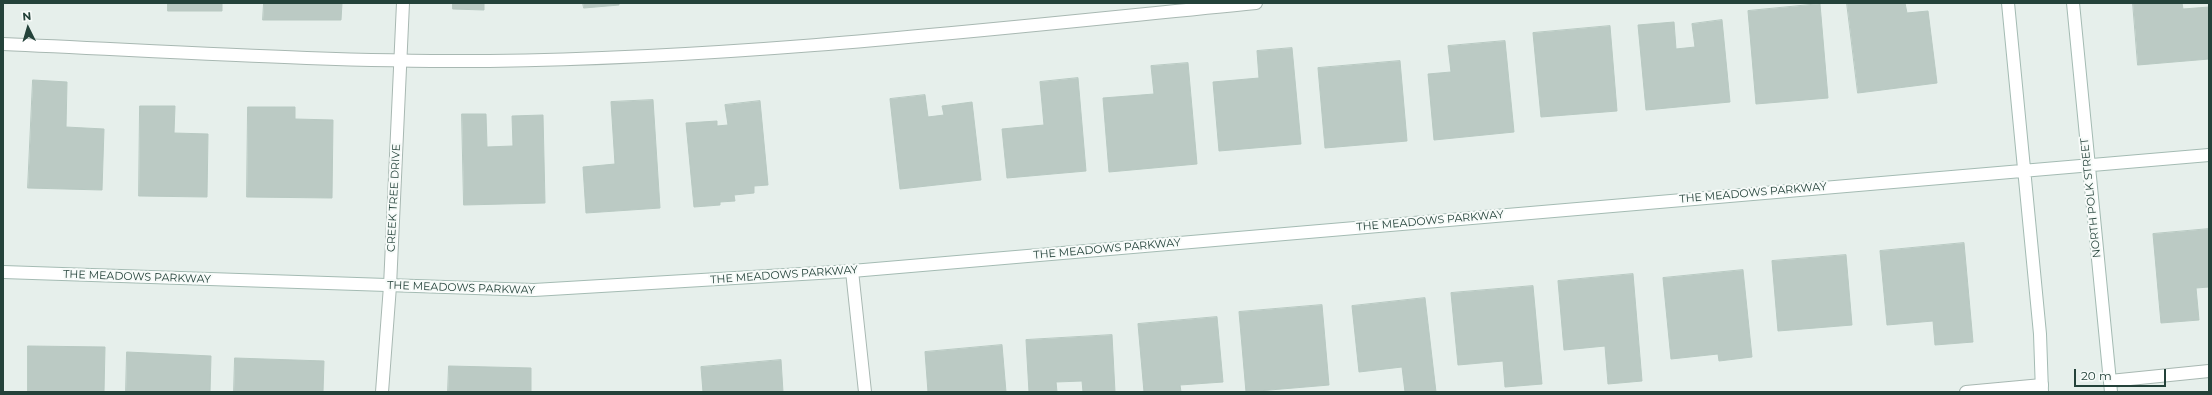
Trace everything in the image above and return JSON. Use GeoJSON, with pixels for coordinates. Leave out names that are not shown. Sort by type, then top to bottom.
{"type":"FeatureCollection","features":[{"type":"Feature","properties":{"kind":"street","name":"CREEK TREE DRIVE"},"geometry":{"type":"LineString","coordinates":[[382,392],[390,286],[403,3]]}},
{"type":"Feature","properties":{"kind":"street"},"geometry":{"type":"LineString","coordinates":[[3,44],[401,60],[491,61],[709,53],[1256,3]]}},
{"type":"Feature","properties":{"kind":"street"},"geometry":{"type":"LineString","coordinates":[[1966,392],[2042,388],[2040,334],[2008,3]]}},
{"type":"Feature","properties":{"kind":"street","name":"NORTH POLK STREET"},"geometry":{"type":"LineString","coordinates":[[2073,3],[2111,386]]}},
{"type":"Feature","properties":{"kind":"street","name":"THE MEADOWS PARKWAY"},"geometry":{"type":"LineString","coordinates":[[3,272],[534,290],[852,271],[2209,155]]}},
{"type":"Feature","properties":{"kind":"street"},"geometry":{"type":"LineString","coordinates":[[852,271],[865,392]]}},
{"type":"Feature","properties":{"kind":"street"},"geometry":{"type":"LineString","coordinates":[[2111,386],[2209,371]]}},
{"type":"Feature","properties":{"kind":"building"},"geometry":{"type":"Polygon","coordinates":[[[168,3],[222,3],[222,11],[168,11],[168,3]]]}},
{"type":"Feature","properties":{"kind":"building"},"geometry":{"type":"Polygon","coordinates":[[[264,3],[342,3],[341,20],[263,20],[264,3]]]}},
{"type":"Feature","properties":{"kind":"building"},"geometry":{"type":"Polygon","coordinates":[[[453,3],[484,3],[484,10],[453,9],[453,3]]]}},
{"type":"Feature","properties":{"kind":"building"},"geometry":{"type":"Polygon","coordinates":[[[583,3],[619,3],[619,5],[584,8],[583,3]]]}},
{"type":"Feature","properties":{"kind":"building"},"geometry":{"type":"Polygon","coordinates":[[[1847,3],[1905,3],[1907,13],[1928,11],[1937,83],[1858,93],[1847,3]]]}},
{"type":"Feature","properties":{"kind":"building"},"geometry":{"type":"Polygon","coordinates":[[[2133,3],[2182,3],[2183,9],[2209,7],[2209,59],[2138,65],[2133,3]]]}},
{"type":"Feature","properties":{"kind":"building"},"geometry":{"type":"Polygon","coordinates":[[[1820,4],[1828,98],[1756,104],[1748,11],[1820,4]]]}},
{"type":"Feature","properties":{"kind":"building"},"geometry":{"type":"Polygon","coordinates":[[[1722,20],[1730,102],[1646,110],[1638,25],[1674,22],[1676,49],[1695,47],[1692,24],[1722,20]]]}},
{"type":"Feature","properties":{"kind":"building"},"geometry":{"type":"Polygon","coordinates":[[[1610,26],[1617,111],[1541,117],[1533,33],[1610,26]]]}},
{"type":"Feature","properties":{"kind":"building"},"geometry":{"type":"Polygon","coordinates":[[[1505,41],[1514,132],[1434,140],[1428,74],[1451,72],[1448,46],[1505,41]]]}},
{"type":"Feature","properties":{"kind":"building"},"geometry":{"type":"Polygon","coordinates":[[[1292,48],[1301,144],[1219,151],[1213,82],[1259,78],[1257,51],[1292,48]]]}},
{"type":"Feature","properties":{"kind":"building"},"geometry":{"type":"Polygon","coordinates":[[[1400,61],[1407,141],[1325,148],[1318,68],[1400,61]]]}},
{"type":"Feature","properties":{"kind":"building"},"geometry":{"type":"Polygon","coordinates":[[[1188,63],[1197,164],[1109,172],[1103,98],[1154,94],[1151,66],[1188,63]]]}},
{"type":"Feature","properties":{"kind":"building"},"geometry":{"type":"Polygon","coordinates":[[[1078,78],[1086,171],[1007,178],[1002,129],[1044,125],[1040,82],[1078,78]]]}},
{"type":"Feature","properties":{"kind":"building"},"geometry":{"type":"Polygon","coordinates":[[[33,80],[67,82],[66,127],[104,129],[102,190],[28,188],[33,80]]]}},
{"type":"Feature","properties":{"kind":"building"},"geometry":{"type":"Polygon","coordinates":[[[925,95],[928,117],[944,115],[942,106],[972,102],[981,180],[900,189],[890,99],[925,95]]]}},
{"type":"Feature","properties":{"kind":"building"},"geometry":{"type":"Polygon","coordinates":[[[653,100],[660,208],[586,213],[583,167],[615,164],[611,102],[653,100]]]}},
{"type":"Feature","properties":{"kind":"building"},"geometry":{"type":"Polygon","coordinates":[[[760,101],[768,185],[754,186],[754,193],[734,195],[735,201],[720,202],[720,205],[694,207],[686,123],[717,121],[717,126],[728,125],[725,105],[760,101]]]}},
{"type":"Feature","properties":{"kind":"building"},"geometry":{"type":"Polygon","coordinates":[[[140,106],[175,106],[174,133],[208,134],[207,197],[139,196],[140,106]]]}},
{"type":"Feature","properties":{"kind":"building"},"geometry":{"type":"Polygon","coordinates":[[[248,107],[295,107],[295,119],[333,120],[332,198],[247,197],[248,107]]]}},
{"type":"Feature","properties":{"kind":"building"},"geometry":{"type":"Polygon","coordinates":[[[462,114],[486,114],[487,147],[513,146],[512,116],[543,115],[545,203],[464,205],[462,114]]]}},
{"type":"Feature","properties":{"kind":"building"},"geometry":{"type":"Polygon","coordinates":[[[2209,229],[2209,287],[2196,288],[2199,320],[2161,323],[2153,234],[2209,229]]]}},
{"type":"Feature","properties":{"kind":"building"},"geometry":{"type":"Polygon","coordinates":[[[1964,243],[1973,342],[1935,345],[1933,321],[1887,325],[1880,251],[1964,243]]]}},
{"type":"Feature","properties":{"kind":"building"},"geometry":{"type":"Polygon","coordinates":[[[1846,255],[1852,325],[1778,331],[1772,261],[1846,255]]]}},
{"type":"Feature","properties":{"kind":"building"},"geometry":{"type":"Polygon","coordinates":[[[1743,270],[1752,357],[1719,361],[1718,354],[1671,359],[1663,278],[1743,270]]]}},
{"type":"Feature","properties":{"kind":"building"},"geometry":{"type":"Polygon","coordinates":[[[1633,274],[1642,381],[1608,384],[1605,346],[1564,350],[1558,281],[1633,274]]]}},
{"type":"Feature","properties":{"kind":"building"},"geometry":{"type":"Polygon","coordinates":[[[1533,286],[1542,384],[1505,387],[1503,361],[1458,365],[1451,293],[1533,286]]]}},
{"type":"Feature","properties":{"kind":"building"},"geometry":{"type":"Polygon","coordinates":[[[1425,298],[1436,392],[1405,392],[1402,367],[1359,372],[1352,306],[1425,298]]]}},
{"type":"Feature","properties":{"kind":"building"},"geometry":{"type":"Polygon","coordinates":[[[1322,305],[1329,385],[1246,392],[1239,312],[1322,305]]]}},
{"type":"Feature","properties":{"kind":"building"},"geometry":{"type":"Polygon","coordinates":[[[1217,317],[1223,382],[1180,385],[1181,392],[1144,392],[1138,324],[1217,317]]]}},
{"type":"Feature","properties":{"kind":"building"},"geometry":{"type":"Polygon","coordinates":[[[1112,335],[1115,392],[1083,392],[1082,381],[1056,382],[1057,392],[1029,392],[1026,340],[1112,335]]]}},
{"type":"Feature","properties":{"kind":"building"},"geometry":{"type":"Polygon","coordinates":[[[1002,345],[1006,392],[928,392],[925,352],[1002,345]]]}},
{"type":"Feature","properties":{"kind":"building"},"geometry":{"type":"Polygon","coordinates":[[[28,346],[105,347],[104,392],[28,392],[28,346]]]}},
{"type":"Feature","properties":{"kind":"building"},"geometry":{"type":"Polygon","coordinates":[[[127,352],[211,356],[210,392],[126,392],[127,352]]]}},
{"type":"Feature","properties":{"kind":"building"},"geometry":{"type":"Polygon","coordinates":[[[235,358],[324,361],[323,392],[234,392],[235,358]]]}},
{"type":"Feature","properties":{"kind":"building"},"geometry":{"type":"Polygon","coordinates":[[[781,360],[783,392],[703,392],[701,367],[781,360]]]}},
{"type":"Feature","properties":{"kind":"building"},"geometry":{"type":"Polygon","coordinates":[[[449,366],[531,368],[531,392],[448,392],[449,366]]]}}]}
